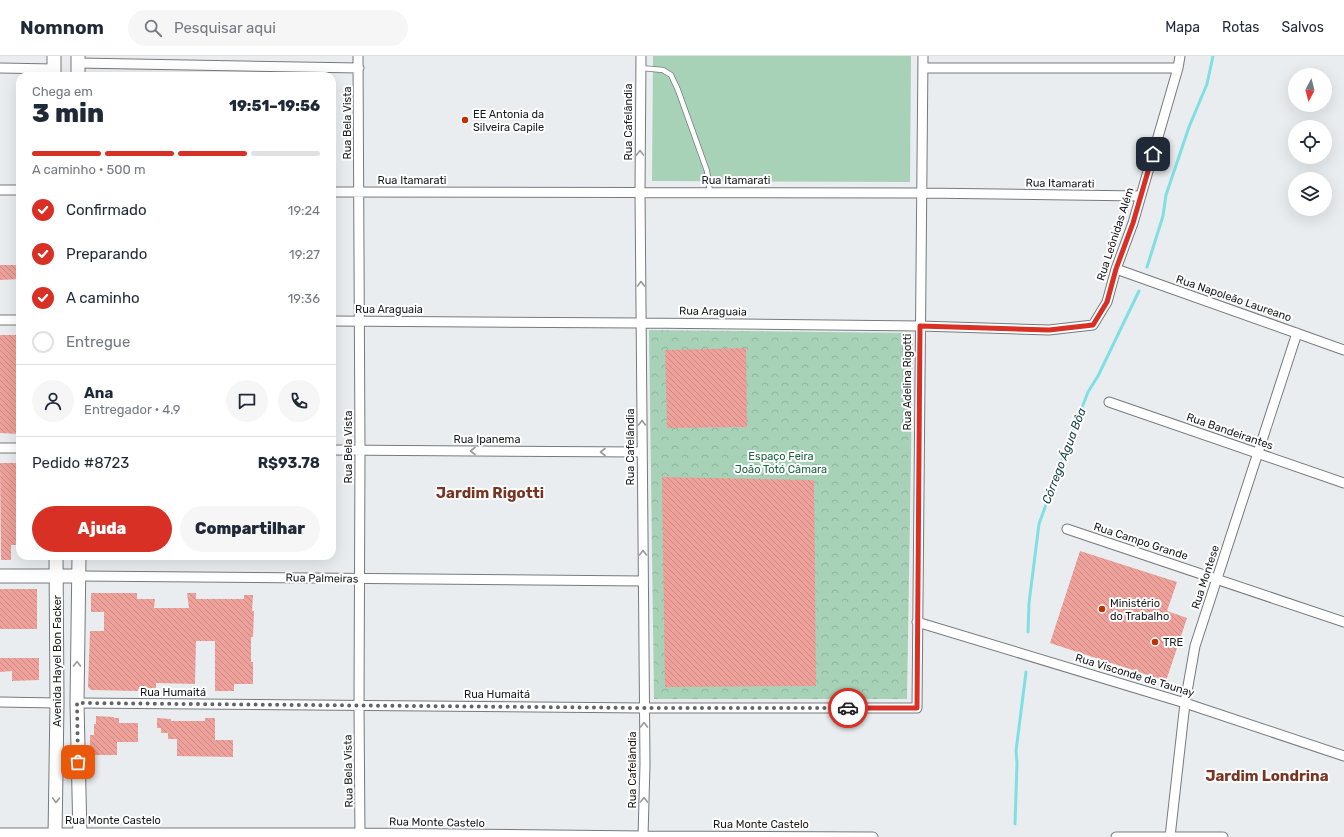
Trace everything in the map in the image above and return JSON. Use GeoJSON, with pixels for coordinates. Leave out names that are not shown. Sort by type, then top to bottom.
{"type":"FeatureCollection","features":[{"type":"Feature","properties":{"kind":"main road","name":"Avenida Hayel Bon Facker"},"geometry":{"type":"LineString","coordinates":[[55,835],[57,703],[56,560]]}},
{"type":"Feature","properties":{"kind":"main road","name":"Avenida Hayel Bon Facker"},"geometry":{"type":"LineString","coordinates":[[79,560],[77,703],[80,835]]}},
{"type":"Feature","properties":{"kind":"main road","name":"Rua Palmeiras"},"geometry":{"type":"LineString","coordinates":[[0,576],[79,576]]}},
{"type":"Feature","properties":{"kind":"street","name":"Rua Bela Vista"},"geometry":{"type":"LineString","coordinates":[[358,56],[360,835]]}},
{"type":"Feature","properties":{"kind":"street","name":"Rua Cafelândia"},"geometry":{"type":"LineString","coordinates":[[641,56],[640,192],[644,837]]}},
{"type":"Feature","properties":{"kind":"street","name":"Rua Adelina Rigotti"},"geometry":{"type":"LineString","coordinates":[[917,708],[923,56]]}},
{"type":"Feature","properties":{"kind":"street","name":"Rua Leônidas Além"},"geometry":{"type":"LineString","coordinates":[[1093,325],[1107,302],[1116,269],[1133,223],[1178,68],[1180,56]]}},
{"type":"Feature","properties":{"kind":"street"},"geometry":{"type":"LineString","coordinates":[[78,65],[359,68]]}},
{"type":"Feature","properties":{"kind":"street"},"geometry":{"type":"LineString","coordinates":[[0,68],[54,67]]}},
{"type":"Feature","properties":{"kind":"street"},"geometry":{"type":"LineString","coordinates":[[922,68],[1178,68]]}},
{"type":"Feature","properties":{"kind":"street"},"geometry":{"type":"LineString","coordinates":[[0,190],[16,190]]}},
{"type":"Feature","properties":{"kind":"street","name":"Rua Itamarati"},"geometry":{"type":"LineString","coordinates":[[336,192],[921,193],[1140,196]]}},
{"type":"Feature","properties":{"kind":"street","name":"Rua Napoleão Laureano"},"geometry":{"type":"LineString","coordinates":[[1116,269],[1344,350]]}},
{"type":"Feature","properties":{"kind":"street"},"geometry":{"type":"LineString","coordinates":[[0,320],[16,320]]}},
{"type":"Feature","properties":{"kind":"street","name":"Rua Araguaia"},"geometry":{"type":"LineString","coordinates":[[336,320],[641,322],[920,326],[1049,330],[1093,325]]}},
{"type":"Feature","properties":{"kind":"street","name":"Rua Montese"},"geometry":{"type":"LineString","coordinates":[[1170,837],[1185,703],[1195,646],[1297,333]]}},
{"type":"Feature","properties":{"kind":"street","name":"Rua Bandeirantes"},"geometry":{"type":"LineString","coordinates":[[1109,402],[1344,483]]}},
{"type":"Feature","properties":{"kind":"street"},"geometry":{"type":"LineString","coordinates":[[0,448],[16,448]]}},
{"type":"Feature","properties":{"kind":"street","name":"Rua Ipanema"},"geometry":{"type":"LineString","coordinates":[[336,450],[642,452]]}},
{"type":"Feature","properties":{"kind":"street","name":"Rua Campo Grande"},"geometry":{"type":"LineString","coordinates":[[1067,529],[1344,622]]}},
{"type":"Feature","properties":{"kind":"street","name":"Rua Palmeiras"},"geometry":{"type":"LineString","coordinates":[[79,576],[643,581]]}},
{"type":"Feature","properties":{"kind":"street","name":"Rua Visconde de Taunay"},"geometry":{"type":"LineString","coordinates":[[917,622],[1185,703],[1344,756]]}},
{"type":"Feature","properties":{"kind":"street"},"geometry":{"type":"LineString","coordinates":[[0,702],[57,703]]}},
{"type":"Feature","properties":{"kind":"street","name":"Rua Humaitá"},"geometry":{"type":"LineString","coordinates":[[77,703],[644,708],[917,708]]}},
{"type":"Feature","properties":{"kind":"street","name":"Rua Monte Castelo"},"geometry":{"type":"LineString","coordinates":[[0,833],[55,835],[873,837]]}},
{"type":"Feature","properties":{"kind":"street"},"geometry":{"type":"LineString","coordinates":[[1116,837],[1223,837]]}},
{"type":"Feature","properties":{"kind":"lane"},"geometry":{"type":"LineString","coordinates":[[641,68],[663,70],[671,75],[678,90],[707,171],[710,192]]}},
{"type":"Feature","properties":{"kind":"green space"},"geometry":{"type":"Polygon","coordinates":[[[653,56],[911,56],[910,182],[652,181],[653,56]]]}},
{"type":"Feature","properties":{"kind":"green space","name":"Espaço Feira João Totó Câmara"},"geometry":{"type":"Polygon","coordinates":[[[649,330],[913,333],[907,699],[654,699],[649,330]]]}},
{"type":"Feature","properties":{"kind":"building"},"geometry":{"type":"Polygon","coordinates":[[[0,265],[16,265],[16,279],[0,280],[0,265]]]}},
{"type":"Feature","properties":{"kind":"building"},"geometry":{"type":"Polygon","coordinates":[[[0,335],[16,335],[16,434],[0,433],[0,335]]]}},
{"type":"Feature","properties":{"kind":"building"},"geometry":{"type":"Polygon","coordinates":[[[746,348],[747,427],[667,428],[665,350],[746,348]]]}},
{"type":"Feature","properties":{"kind":"building"},"geometry":{"type":"Polygon","coordinates":[[[0,463],[16,463],[16,545],[11,545],[11,560],[1,560],[0,463]]]}},
{"type":"Feature","properties":{"kind":"building"},"geometry":{"type":"Polygon","coordinates":[[[662,477],[814,480],[816,686],[665,687],[662,477]]]}},
{"type":"Feature","properties":{"kind":"building","name":"Ministério do Trabalho"},"geometry":{"type":"Polygon","coordinates":[[[1080,551],[1177,582],[1167,611],[1187,618],[1166,681],[1050,643],[1080,551]]]}},
{"type":"Feature","properties":{"kind":"building"},"geometry":{"type":"Polygon","coordinates":[[[0,589],[37,589],[37,629],[0,629],[0,589]]]}},
{"type":"Feature","properties":{"kind":"building"},"geometry":{"type":"Polygon","coordinates":[[[91,593],[137,593],[137,599],[155,599],[154,608],[189,608],[187,593],[196,593],[196,599],[244,599],[244,595],[253,595],[252,611],[254,611],[253,637],[251,637],[251,662],[253,662],[253,684],[234,684],[234,691],[215,691],[215,641],[196,641],[195,684],[156,683],[156,690],[91,690],[88,687],[90,631],[104,631],[104,612],[91,612],[91,593]]]}},
{"type":"Feature","properties":{"kind":"building"},"geometry":{"type":"Polygon","coordinates":[[[0,658],[39,658],[39,680],[12,681],[12,671],[0,672],[0,658]]]}},
{"type":"Feature","properties":{"kind":"building"},"geometry":{"type":"Polygon","coordinates":[[[96,716],[119,718],[119,723],[138,723],[138,742],[117,742],[117,755],[90,755],[90,735],[94,735],[96,716]]]}},
{"type":"Feature","properties":{"kind":"building"},"geometry":{"type":"Polygon","coordinates":[[[157,718],[171,719],[171,721],[205,721],[205,718],[215,718],[215,740],[233,740],[233,757],[177,756],[177,739],[168,739],[168,733],[161,733],[161,728],[157,728],[157,718]]]}},
{"type":"Feature","properties":{"kind":"waterway"},"geometry":{"type":"LineString","coordinates":[[1147,267],[1163,216],[1166,195],[1189,127],[1207,84],[1213,56]]}},
{"type":"Feature","properties":{"kind":"waterway","name":"Córrego Água Bôa"},"geometry":{"type":"LineString","coordinates":[[1028,632],[1029,603],[1039,524],[1088,392],[1098,376],[1139,291]]}},
{"type":"Feature","properties":{"kind":"waterway","name":"Córrego Água Bôa"},"geometry":{"type":"LineString","coordinates":[[1015,824],[1016,751],[1026,672]]}},
{"type":"Feature","properties":{"kind":"way so far"},"geometry":{"type":"LineString","coordinates":[[78,762],[77,703],[644,708],[848,708]]}},
{"type":"Feature","properties":{"kind":"place","name":"EE Antonia da Silveira Capile"},"geometry":{"type":"Point","coordinates":[465,120]}},
{"type":"Feature","properties":{"kind":"place","name":"Ministério do Trabalho"},"geometry":{"type":"Point","coordinates":[1102,609]}},
{"type":"Feature","properties":{"kind":"place","name":"TRE"},"geometry":{"type":"Point","coordinates":[1155,642]}},
{"type":"Feature","properties":{"kind":"district","name":"Jardim Rigotti"},"geometry":{"type":"Point","coordinates":[490,493]}},
{"type":"Feature","properties":{"kind":"district","name":"Jardim Londrina"},"geometry":{"type":"Point","coordinates":[1267,776]}},
{"type":"Feature","properties":{"kind":"route"},"geometry":{"type":"LineString","coordinates":[[848,708],[917,708],[920,326],[1049,330],[1093,325],[1107,302],[1116,269],[1133,223],[1153,154]]}}]}
